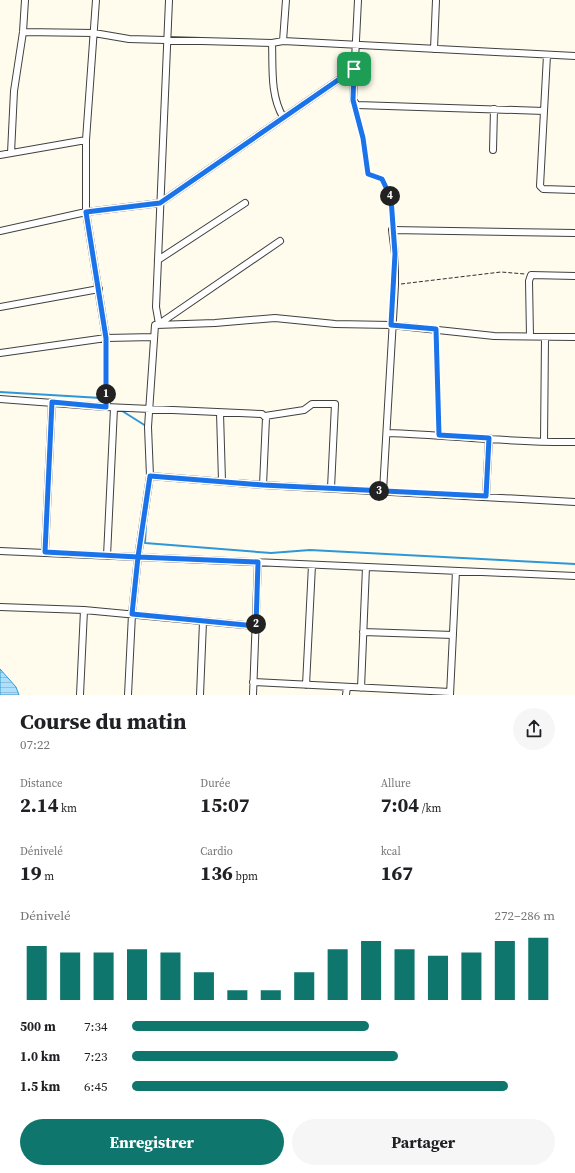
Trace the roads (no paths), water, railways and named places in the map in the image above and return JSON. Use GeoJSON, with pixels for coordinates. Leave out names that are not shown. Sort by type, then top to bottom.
{"type":"FeatureCollection","features":[{"type":"Feature","properties":{"kind":"street"},"geometry":{"type":"LineString","coordinates":[[11,153],[14,91],[23,32],[25,0]]}},
{"type":"Feature","properties":{"kind":"street"},"geometry":{"type":"LineString","coordinates":[[96,0],[86,140],[86,212],[106,338],[106,407]]}},
{"type":"Feature","properties":{"kind":"street"},"geometry":{"type":"LineString","coordinates":[[128,695],[132,614],[138,557],[150,476],[148,427],[154,337],[157,324],[156,307],[169,0]]}},
{"type":"Feature","properties":{"kind":"street"},"geometry":{"type":"LineString","coordinates":[[283,41],[286,0]]}},
{"type":"Feature","properties":{"kind":"street"},"geometry":{"type":"LineString","coordinates":[[358,0],[353,100],[357,105],[544,111]]}},
{"type":"Feature","properties":{"kind":"street"},"geometry":{"type":"LineString","coordinates":[[434,49],[436,0]]}},
{"type":"Feature","properties":{"kind":"street"},"geometry":{"type":"LineString","coordinates":[[23,32],[94,33],[129,39],[272,43],[283,41],[355,44],[575,56]]}},
{"type":"Feature","properties":{"kind":"street"},"geometry":{"type":"LineString","coordinates":[[272,43],[273,80],[279,109],[283,117]]}},
{"type":"Feature","properties":{"kind":"street"},"geometry":{"type":"LineString","coordinates":[[546,55],[540,186],[543,189],[575,190]]}},
{"type":"Feature","properties":{"kind":"street"},"geometry":{"type":"LineString","coordinates":[[0,231],[86,212],[160,203],[354,69]]}},
{"type":"Feature","properties":{"kind":"street"},"geometry":{"type":"LineString","coordinates":[[493,150],[494,109]]}},
{"type":"Feature","properties":{"kind":"street"},"geometry":{"type":"LineString","coordinates":[[0,155],[86,140]]}},
{"type":"Feature","properties":{"kind":"street"},"geometry":{"type":"LineString","coordinates":[[158,260],[246,203]]}},
{"type":"Feature","properties":{"kind":"street"},"geometry":{"type":"LineString","coordinates":[[384,491],[391,325],[395,285],[395,254],[392,230],[575,233]]}},
{"type":"Feature","properties":{"kind":"street"},"geometry":{"type":"LineString","coordinates":[[157,324],[280,242]]}},
{"type":"Feature","properties":{"kind":"street"},"geometry":{"type":"LineString","coordinates":[[530,336],[531,275],[575,276]]}},
{"type":"Feature","properties":{"kind":"street"},"geometry":{"type":"LineString","coordinates":[[0,307],[99,289]]}},
{"type":"Feature","properties":{"kind":"street"},"geometry":{"type":"LineString","coordinates":[[157,324],[215,324],[275,318],[335,324],[391,325],[494,336],[530,336],[545,338],[575,337]]}},
{"type":"Feature","properties":{"kind":"street"},"geometry":{"type":"LineString","coordinates":[[0,353],[106,338],[154,337]]}},
{"type":"Feature","properties":{"kind":"street"},"geometry":{"type":"LineString","coordinates":[[544,442],[545,338]]}},
{"type":"Feature","properties":{"kind":"street"},"geometry":{"type":"LineString","coordinates":[[0,398],[114,408],[150,408],[220,413],[262,414],[265,416],[304,410],[312,404],[335,404],[331,488]]}},
{"type":"Feature","properties":{"kind":"street"},"geometry":{"type":"LineString","coordinates":[[45,552],[52,402]]}},
{"type":"Feature","properties":{"kind":"street"},"geometry":{"type":"LineString","coordinates":[[107,556],[114,408]]}},
{"type":"Feature","properties":{"kind":"street"},"geometry":{"type":"LineString","coordinates":[[220,413],[222,481]]}},
{"type":"Feature","properties":{"kind":"street"},"geometry":{"type":"LineString","coordinates":[[263,485],[265,416]]}},
{"type":"Feature","properties":{"kind":"street"},"geometry":{"type":"LineString","coordinates":[[387,433],[544,442],[575,442]]}},
{"type":"Feature","properties":{"kind":"street"},"geometry":{"type":"LineString","coordinates":[[486,496],[489,438]]}},
{"type":"Feature","properties":{"kind":"street"},"geometry":{"type":"LineString","coordinates":[[150,476],[263,485],[575,502]]}},
{"type":"Feature","properties":{"kind":"street"},"geometry":{"type":"LineString","coordinates":[[0,551],[575,576]]}},
{"type":"Feature","properties":{"kind":"street"},"geometry":{"type":"LineString","coordinates":[[253,695],[258,562]]}},
{"type":"Feature","properties":{"kind":"street"},"geometry":{"type":"LineString","coordinates":[[306,685],[312,565]]}},
{"type":"Feature","properties":{"kind":"street"},"geometry":{"type":"LineString","coordinates":[[360,688],[366,567]]}},
{"type":"Feature","properties":{"kind":"street"},"geometry":{"type":"LineString","coordinates":[[253,682],[450,694],[456,571]]}},
{"type":"Feature","properties":{"kind":"street"},"geometry":{"type":"LineString","coordinates":[[0,607],[84,610],[256,626]]}},
{"type":"Feature","properties":{"kind":"street"},"geometry":{"type":"LineString","coordinates":[[80,695],[84,610]]}},
{"type":"Feature","properties":{"kind":"street"},"geometry":{"type":"LineString","coordinates":[[200,695],[203,622]]}},
{"type":"Feature","properties":{"kind":"street"},"geometry":{"type":"LineString","coordinates":[[363,632],[453,635]]}},
{"type":"Feature","properties":{"kind":"street"},"geometry":{"type":"LineString","coordinates":[[346,695],[347,687]]}},
{"type":"Feature","properties":{"kind":"water"},"geometry":{"type":"Polygon","coordinates":[[[0,669],[16,687],[19,695],[0,695],[0,669]]]}},
{"type":"Feature","properties":{"kind":"waterway"},"geometry":{"type":"LineString","coordinates":[[0,392],[101,398],[112,405]]}},
{"type":"Feature","properties":{"kind":"waterway"},"geometry":{"type":"LineString","coordinates":[[119,409],[146,426]]}},
{"type":"Feature","properties":{"kind":"waterway"},"geometry":{"type":"LineString","coordinates":[[146,524],[145,543],[271,553],[310,550],[575,564]]}}]}
